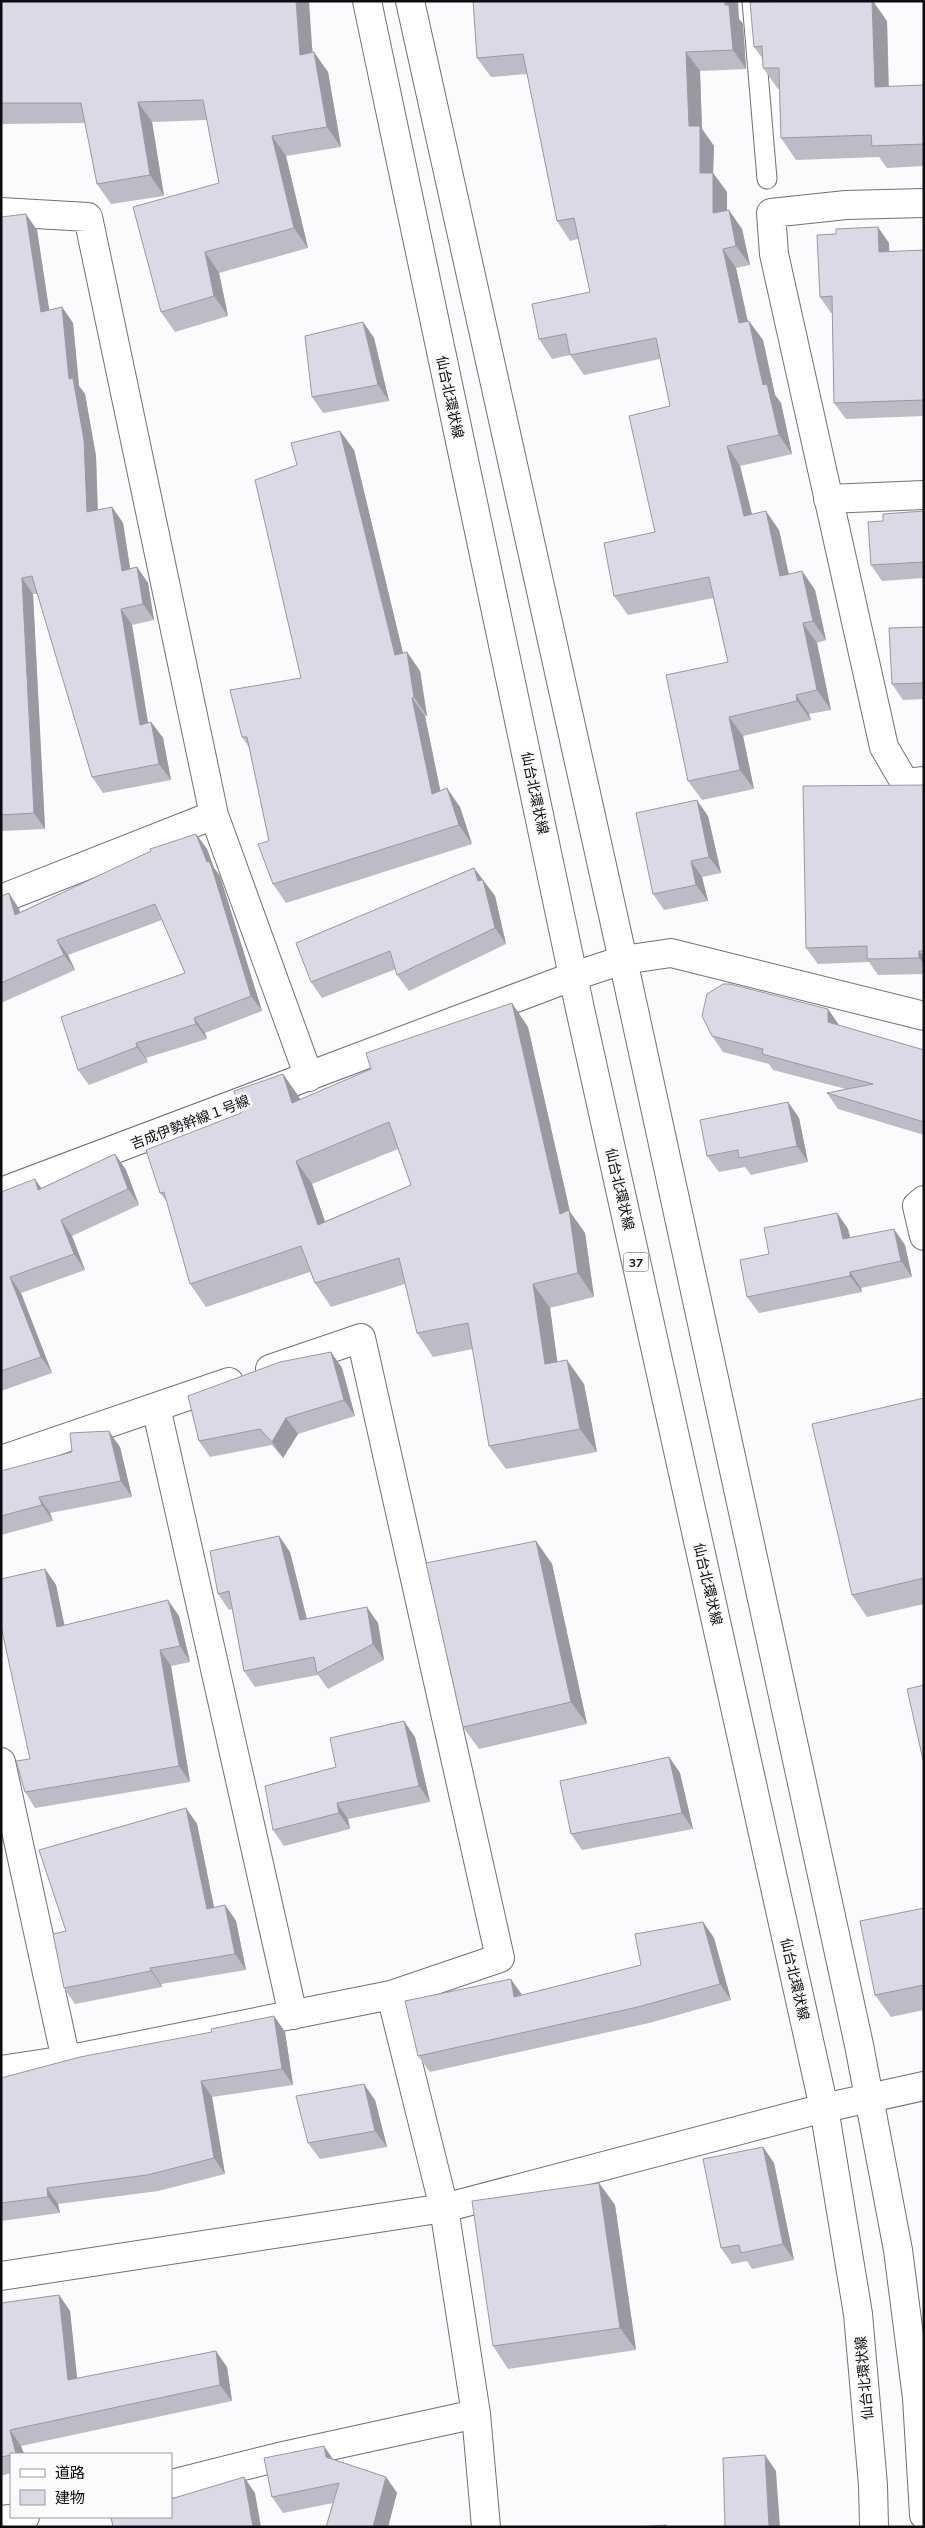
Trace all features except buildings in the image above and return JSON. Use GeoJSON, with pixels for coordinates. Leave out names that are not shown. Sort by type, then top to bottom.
{"type":"FeatureCollection","features":[{"type":"Feature","properties":{"kind":"street","name":"仙台北環状線"},"geometry":{"type":"LineString","coordinates":[[367,1],[574,976],[824,2108],[858,2314],[873,2485],[874,2527]]}},
{"type":"Feature","properties":{"kind":"street"},"geometry":{"type":"LineString","coordinates":[[410,1],[623,960],[869,2097],[898,2250],[917,2398],[924,2516]]}},
{"type":"Feature","properties":{"kind":"street"},"geometry":{"type":"LineString","coordinates":[[924,203],[846,205],[771,213],[774,254],[884,747],[905,783],[924,781]]}},
{"type":"Feature","properties":{"kind":"street"},"geometry":{"type":"LineString","coordinates":[[1,212],[88,217],[214,815],[308,1077]]}},
{"type":"Feature","properties":{"kind":"street"},"geometry":{"type":"LineString","coordinates":[[828,499],[924,495]]}},
{"type":"Feature","properties":{"kind":"street"},"geometry":{"type":"LineString","coordinates":[[1,899],[214,815]]}},
{"type":"Feature","properties":{"kind":"street","name":"吉成伊勢幹線１号線"},"geometry":{"type":"LineString","coordinates":[[1,1192],[574,976],[623,960],[672,953],[924,1016]]}},
{"type":"Feature","properties":{"kind":"street"},"geometry":{"type":"LineString","coordinates":[[924,1200],[917,1206],[924,1236]]}},
{"type":"Feature","properties":{"kind":"street"},"geometry":{"type":"LineString","coordinates":[[1,1460],[361,1338],[500,1958],[391,1995],[66,2060],[1,2070]]}},
{"type":"Feature","properties":{"kind":"street"},"geometry":{"type":"LineString","coordinates":[[156,1407],[292,2015]]}},
{"type":"Feature","properties":{"kind":"street"},"geometry":{"type":"LineString","coordinates":[[1,1762],[66,2060]]}},
{"type":"Feature","properties":{"kind":"street"},"geometry":{"type":"LineString","coordinates":[[391,1995],[444,2208],[476,2414],[486,2527]]}},
{"type":"Feature","properties":{"kind":"street"},"geometry":{"type":"LineString","coordinates":[[1,2276],[444,2208],[824,2108],[924,2086]]}},
{"type":"Feature","properties":{"kind":"street"},"geometry":{"type":"LineString","coordinates":[[172,2484],[279,2457],[476,2414]]}},
{"type":"Feature","properties":{"kind":"street"},"geometry":{"type":"LineString","coordinates":[[1,2520],[17,2518]]}},
{"type":"Feature","properties":{"kind":"lane"},"geometry":{"type":"LineString","coordinates":[[752,1],[768,179]]}}]}
